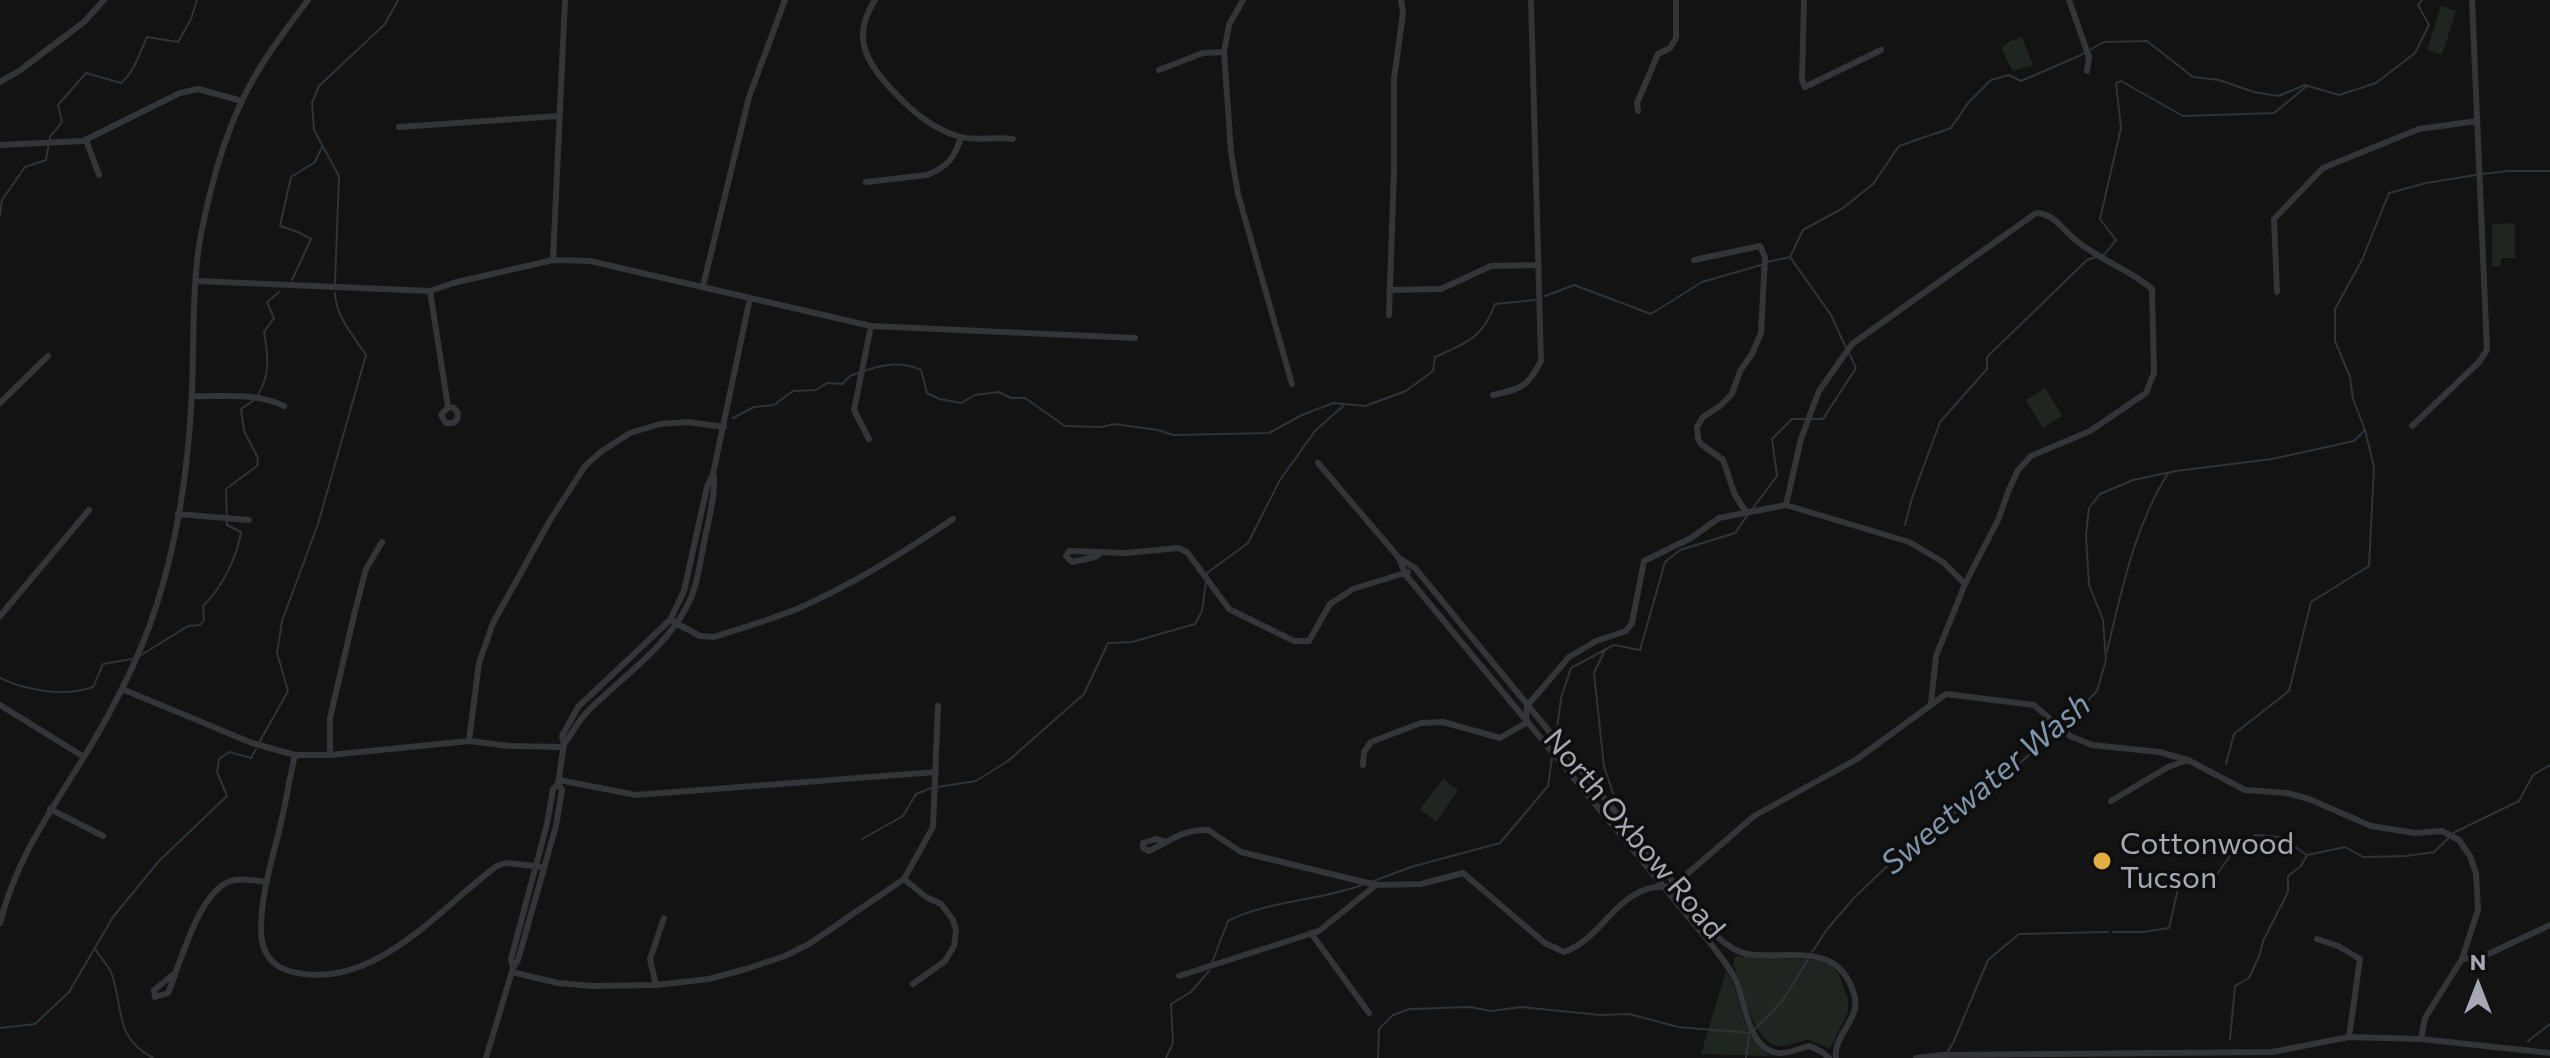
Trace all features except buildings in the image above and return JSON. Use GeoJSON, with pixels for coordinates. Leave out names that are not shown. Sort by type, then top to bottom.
{"type":"FeatureCollection","features":[{"type":"Feature","properties":{"kind":"street"},"geometry":{"type":"LineString","coordinates":[[0,82],[84,22],[104,0]]}},
{"type":"Feature","properties":{"kind":"street"},"geometry":{"type":"LineString","coordinates":[[0,923],[6,898],[24,856],[122,689],[156,609],[178,514],[186,460],[201,237],[215,176],[242,101],[265,59],[308,0]]}},
{"type":"Feature","properties":{"kind":"street"},"geometry":{"type":"LineString","coordinates":[[553,260],[565,0]]}},
{"type":"Feature","properties":{"kind":"street"},"geometry":{"type":"LineString","coordinates":[[703,286],[749,97],[785,0]]}},
{"type":"Feature","properties":{"kind":"street"},"geometry":{"type":"LineString","coordinates":[[875,0],[862,36],[868,60],[876,73],[920,117],[961,137],[1013,139]]}},
{"type":"Feature","properties":{"kind":"street"},"geometry":{"type":"LineString","coordinates":[[1243,0],[1229,25],[1224,52],[1231,152],[1236,185],[1292,384]]}},
{"type":"Feature","properties":{"kind":"street"},"geometry":{"type":"LineString","coordinates":[[1389,315],[1394,79],[1403,13],[1401,0]]}},
{"type":"Feature","properties":{"kind":"street"},"geometry":{"type":"LineString","coordinates":[[1493,395],[1530,382],[1541,361],[1531,0]]}},
{"type":"Feature","properties":{"kind":"street"},"geometry":{"type":"LineString","coordinates":[[1638,111],[1637,103],[1652,64],[1676,38],[1676,0]]}},
{"type":"Feature","properties":{"kind":"street"},"geometry":{"type":"LineString","coordinates":[[1804,0],[1802,80],[1805,87],[1881,50]]}},
{"type":"Feature","properties":{"kind":"street"},"geometry":{"type":"LineString","coordinates":[[2069,0],[2089,57],[2087,71]]}},
{"type":"Feature","properties":{"kind":"street"},"geometry":{"type":"LineString","coordinates":[[2412,426],[2479,362],[2487,350],[2472,0]]}},
{"type":"Feature","properties":{"kind":"street"},"geometry":{"type":"LineString","coordinates":[[1159,70],[1203,53],[1224,52]]}},
{"type":"Feature","properties":{"kind":"street"},"geometry":{"type":"LineString","coordinates":[[0,145],[86,140],[187,91],[208,90],[242,101]]}},
{"type":"Feature","properties":{"kind":"street"},"geometry":{"type":"LineString","coordinates":[[399,127],[559,116]]}},
{"type":"Feature","properties":{"kind":"street"},"geometry":{"type":"LineString","coordinates":[[2277,292],[2274,219],[2323,168],[2419,129],[2477,121]]}},
{"type":"Feature","properties":{"kind":"street"},"geometry":{"type":"LineString","coordinates":[[866,182],[936,172],[949,163],[961,137]]}},
{"type":"Feature","properties":{"kind":"street"},"geometry":{"type":"LineString","coordinates":[[86,140],[99,175]]}},
{"type":"Feature","properties":{"kind":"street"},"geometry":{"type":"LineString","coordinates":[[1786,505],[1801,439],[1819,391],[1852,344],[2036,213],[2054,219],[2093,254],[2141,279],[2152,289],[2154,373],[2146,393],[2090,431],[2031,456],[2018,470],[1999,518],[1965,584],[1936,656],[1931,703]]}},
{"type":"Feature","properties":{"kind":"street"},"geometry":{"type":"LineString","coordinates":[[1694,260],[1735,253],[1756,245],[1760,246],[1765,257],[1761,333],[1757,343],[1740,371],[1732,394],[1703,417],[1697,427],[1701,444],[1723,460],[1735,495],[1746,512]]}},
{"type":"Feature","properties":{"kind":"street"},"geometry":{"type":"LineString","coordinates":[[197,281],[430,291],[553,260],[590,261],[871,326],[1135,338]]}},
{"type":"Feature","properties":{"kind":"street"},"geometry":{"type":"LineString","coordinates":[[1389,290],[1441,289],[1491,266],[1539,265]]}},
{"type":"Feature","properties":{"kind":"street"},"geometry":{"type":"LineString","coordinates":[[430,291],[448,407]]}},
{"type":"Feature","properties":{"kind":"street"},"geometry":{"type":"LineString","coordinates":[[486,1058],[512,970],[518,960],[540,866],[556,826],[562,790],[559,782],[563,746],[588,710],[687,607],[694,589],[715,489],[713,474],[750,298]]}},
{"type":"Feature","properties":{"kind":"street"},"geometry":{"type":"LineString","coordinates":[[869,439],[854,410],[871,326]]}},
{"type":"Feature","properties":{"kind":"street"},"geometry":{"type":"LineString","coordinates":[[0,403],[48,356]]}},
{"type":"Feature","properties":{"kind":"street"},"geometry":{"type":"LineString","coordinates":[[0,390],[6,396]]}},
{"type":"Feature","properties":{"kind":"street"},"geometry":{"type":"LineString","coordinates":[[192,396],[257,397],[284,406]]}},
{"type":"Feature","properties":{"kind":"street"},"geometry":{"type":"LineString","coordinates":[[469,741],[479,663],[493,623],[549,522],[585,466],[630,433],[660,424],[688,422],[724,427]]}},
{"type":"Feature","properties":{"kind":"street","name":"North Oxbow Road"},"geometry":{"type":"LineString","coordinates":[[1318,463],[1399,558],[1415,568],[1720,939],[1732,949],[1746,954],[1819,957],[1832,960],[1842,969],[1855,996],[1853,1018],[1835,1049],[1836,1058]]}},
{"type":"Feature","properties":{"kind":"street"},"geometry":{"type":"LineString","coordinates":[[1363,765],[1364,752],[1371,742],[1421,723],[1443,722],[1500,738],[1526,723],[1527,706],[1569,657],[1596,641],[1626,631],[1632,623],[1644,561],[1691,538],[1719,518],[1786,505],[1909,542],[1943,562],[1965,584]]}},
{"type":"Feature","properties":{"kind":"street"},"geometry":{"type":"LineString","coordinates":[[0,616],[89,510]]}},
{"type":"Feature","properties":{"kind":"street"},"geometry":{"type":"LineString","coordinates":[[178,514],[249,520]]}},
{"type":"Feature","properties":{"kind":"street"},"geometry":{"type":"LineString","coordinates":[[673,622],[700,636],[714,637],[795,610],[888,560],[953,519]]}},
{"type":"Feature","properties":{"kind":"street"},"geometry":{"type":"LineString","coordinates":[[330,755],[330,718],[355,611],[366,569],[382,542]]}},
{"type":"Feature","properties":{"kind":"street"},"geometry":{"type":"LineString","coordinates":[[1099,554],[1178,548],[1187,552],[1229,609],[1303,643],[1309,641],[1330,604],[1353,589],[1405,574],[1415,568]]}},
{"type":"Feature","properties":{"kind":"street","name":"North Oxbow Road"},"geometry":{"type":"LineString","coordinates":[[1399,558],[1405,574],[1729,969],[1749,1024],[1761,1045],[1773,1052],[1786,1053],[1810,1046],[1829,1058]]}},
{"type":"Feature","properties":{"kind":"street"},"geometry":{"type":"LineString","coordinates":[[122,689],[252,743],[295,755],[330,755],[469,741],[509,746],[563,746]]}},
{"type":"Feature","properties":{"kind":"street"},"geometry":{"type":"LineString","coordinates":[[1163,841],[1208,830],[1241,852],[1376,885],[1421,884],[1463,873],[1545,943],[1564,952],[1580,947],[1629,895],[1663,886],[1672,887],[1754,816],[1857,759],[1946,694],[2034,705],[2070,736],[2092,745],[2159,752],[2188,760],[2245,790],[2287,793],[2309,799],[2371,826],[2415,833],[2442,831],[2459,840],[2470,856],[2479,892],[2478,910],[2462,959],[2430,1006],[2421,1039]]}},
{"type":"Feature","properties":{"kind":"street"},"geometry":{"type":"LineString","coordinates":[[0,705],[84,757]]}},
{"type":"Feature","properties":{"kind":"street"},"geometry":{"type":"LineString","coordinates":[[512,970],[558,983],[656,985],[709,979],[785,956],[809,944],[904,879],[933,827],[938,706]]}},
{"type":"Feature","properties":{"kind":"street"},"geometry":{"type":"LineString","coordinates":[[295,755],[267,882],[261,930],[268,958],[279,968],[295,973],[335,973],[368,965],[385,955],[497,866],[506,863],[540,866]]}},
{"type":"Feature","properties":{"kind":"street"},"geometry":{"type":"LineString","coordinates":[[2111,801],[2168,767],[2188,760]]}},
{"type":"Feature","properties":{"kind":"street"},"geometry":{"type":"LineString","coordinates":[[559,782],[636,795],[936,772]]}},
{"type":"Feature","properties":{"kind":"street"},"geometry":{"type":"LineString","coordinates":[[50,809],[103,836]]}},
{"type":"Feature","properties":{"kind":"street"},"geometry":{"type":"LineString","coordinates":[[904,879],[926,897],[941,904],[956,930],[954,946],[945,961],[913,984]]}},
{"type":"Feature","properties":{"kind":"street"},"geometry":{"type":"LineString","coordinates":[[174,974],[207,902],[219,889],[234,880],[267,882]]}},
{"type":"Feature","properties":{"kind":"street"},"geometry":{"type":"LineString","coordinates":[[1179,976],[1319,931],[1376,885]]}},
{"type":"Feature","properties":{"kind":"street"},"geometry":{"type":"LineString","coordinates":[[656,985],[650,959],[664,918]]}},
{"type":"Feature","properties":{"kind":"street"},"geometry":{"type":"LineString","coordinates":[[2462,959],[2482,957],[2550,925]]}},
{"type":"Feature","properties":{"kind":"street"},"geometry":{"type":"LineString","coordinates":[[1311,933],[1369,1013]]}},
{"type":"Feature","properties":{"kind":"street"},"geometry":{"type":"LineString","coordinates":[[2317,939],[2338,946],[2360,959],[2349,1037]]}},
{"type":"Feature","properties":{"kind":"street"},"geometry":{"type":"LineString","coordinates":[[1916,1058],[1942,1055],[2272,1052],[2349,1037],[2421,1039],[2550,1053]]}},
{"type":"Feature","properties":{"kind":"shaded area"},"geometry":{"type":"Polygon","coordinates":[[[2441,6],[2456,11],[2442,55],[2427,50],[2441,6]]]}},
{"type":"Feature","properties":{"kind":"shaded area"},"geometry":{"type":"Polygon","coordinates":[[[2022,37],[2033,65],[2013,71],[2001,48],[2022,37]]]}},
{"type":"Feature","properties":{"kind":"shaded area"},"geometry":{"type":"Polygon","coordinates":[[[2515,223],[2515,258],[2501,258],[2501,266],[2492,266],[2492,224],[2515,223]]]}},
{"type":"Feature","properties":{"kind":"shaded area"},"geometry":{"type":"Polygon","coordinates":[[[2045,388],[2062,416],[2043,428],[2026,400],[2045,388]]]}},
{"type":"Feature","properties":{"kind":"shaded area"},"geometry":{"type":"Polygon","coordinates":[[[1443,779],[1458,790],[1436,822],[1420,809],[1443,779]]]}},
{"type":"Feature","properties":{"kind":"shaded area"},"geometry":{"type":"Polygon","coordinates":[[[1736,956],[1818,960],[1832,966],[1848,999],[1848,1012],[1830,1049],[1809,1039],[1784,1046],[1773,1045],[1764,1038],[1745,1000],[1733,964],[1736,956]]]}},
{"type":"Feature","properties":{"kind":"shaded area"},"geometry":{"type":"Polygon","coordinates":[[[1726,971],[1752,1038],[1770,1056],[1701,1054],[1726,971]]]}},
{"type":"Feature","properties":{"kind":"waterway"},"geometry":{"type":"LineString","coordinates":[[0,215],[2,200],[25,167],[46,160],[50,137],[62,122],[58,105],[86,73],[121,83],[133,68],[147,37],[178,42],[197,0]]}},
{"type":"Feature","properties":{"kind":"waterway"},"geometry":{"type":"LineString","coordinates":[[335,283],[339,176],[314,130],[312,103],[319,86],[385,24],[398,0]]}},
{"type":"Feature","properties":{"kind":"waterway"},"geometry":{"type":"LineString","coordinates":[[1767,262],[1790,257],[1803,230],[1843,208],[1873,184],[1899,146],[1951,128],[1968,103],[1991,80],[2009,75],[2021,81],[2104,42],[2147,41],[2193,77],[2219,80],[2254,92],[2278,96],[2305,85],[2339,95],[2376,83],[2415,53],[2429,25],[2418,5],[2422,0]]}},
{"type":"Feature","properties":{"kind":"waterway"},"geometry":{"type":"LineString","coordinates":[[1905,525],[1940,422],[1987,369],[1987,357],[2087,260],[2105,254],[2116,240],[2100,219],[2121,128],[2116,83],[2121,81],[2183,116],[2274,113],[2307,86]]}},
{"type":"Feature","properties":{"kind":"waterway"},"geometry":{"type":"LineString","coordinates":[[292,280],[311,239],[280,226],[291,177],[315,162],[322,147]]}},
{"type":"Feature","properties":{"kind":"waterway","name":"Sweetwater Wash"},"geometry":{"type":"LineString","coordinates":[[2482,174],[2550,171]]}},
{"type":"Feature","properties":{"kind":"waterway","name":"Sweetwater Wash"},"geometry":{"type":"LineString","coordinates":[[2063,726],[2097,691],[2106,660],[2103,620],[2089,585],[2086,535],[2089,508],[2100,494],[2133,480],[2176,471],[2272,459],[2354,441],[2365,430],[2353,399],[2350,377],[2335,341],[2335,309],[2362,260],[2389,193],[2476,175]]}},
{"type":"Feature","properties":{"kind":"waterway"},"geometry":{"type":"LineString","coordinates":[[1790,257],[1831,315],[1846,348]]}},
{"type":"Feature","properties":{"kind":"waterway"},"geometry":{"type":"LineString","coordinates":[[1545,296],[1574,285],[1651,314],[1702,282],[1761,265]]}},
{"type":"Feature","properties":{"kind":"waterway"},"geometry":{"type":"LineString","coordinates":[[257,396],[266,373],[264,332],[274,318],[267,302],[279,292]]}},
{"type":"Feature","properties":{"kind":"waterway"},"geometry":{"type":"LineString","coordinates":[[260,741],[288,691],[277,653],[282,621],[318,524],[366,355],[342,318],[335,293]]}},
{"type":"Feature","properties":{"kind":"waterway"},"geometry":{"type":"LineString","coordinates":[[864,371],[893,364],[907,365],[921,370],[927,393],[939,399],[961,403],[975,395],[999,392],[1011,398],[1025,398],[1065,426],[1102,427],[1114,424],[1173,435],[1269,433],[1333,403],[1365,406],[1406,391],[1433,371],[1435,357],[1479,332],[1495,304],[1535,300]]}},
{"type":"Feature","properties":{"kind":"waterway"},"geometry":{"type":"LineString","coordinates":[[1753,508],[1777,476],[1772,439],[1792,419],[1823,419],[1856,368],[1849,353]]}},
{"type":"Feature","properties":{"kind":"waterway"},"geometry":{"type":"LineString","coordinates":[[733,418],[754,407],[774,405],[793,391],[816,390],[827,383],[842,384],[858,373]]}},
{"type":"Feature","properties":{"kind":"waterway"},"geometry":{"type":"LineString","coordinates":[[138,657],[188,626],[200,625],[204,620],[203,606],[232,562],[241,532],[227,525],[226,489],[257,466],[258,458],[244,431],[241,409],[253,401]]}},
{"type":"Feature","properties":{"kind":"waterway"},"geometry":{"type":"LineString","coordinates":[[1207,576],[1248,543],[1280,480],[1315,431],[1343,406]]}},
{"type":"Feature","properties":{"kind":"waterway"},"geometry":{"type":"LineString","coordinates":[[2226,764],[2234,734],[2289,691],[2311,602],[2369,566],[2374,467],[2365,430]]}},
{"type":"Feature","properties":{"kind":"waterway"},"geometry":{"type":"LineString","coordinates":[[2107,651],[2138,537],[2168,473]]}},
{"type":"Feature","properties":{"kind":"waterway"},"geometry":{"type":"LineString","coordinates":[[1556,736],[1561,698],[1571,668],[1614,645],[1640,650],[1665,562],[1680,550],[1735,533],[1747,516]]}},
{"type":"Feature","properties":{"kind":"waterway"},"geometry":{"type":"LineString","coordinates":[[862,839],[903,816],[916,794],[931,788],[976,781],[1008,761],[1084,694],[1108,643],[1132,642],[1195,624],[1202,611],[1206,582]]}},
{"type":"Feature","properties":{"kind":"waterway"},"geometry":{"type":"LineString","coordinates":[[1605,650],[1594,673],[1604,767],[1613,793]]}},
{"type":"Feature","properties":{"kind":"waterway"},"geometry":{"type":"LineString","coordinates":[[0,678],[46,691],[71,692],[93,687],[103,664],[132,659]]}},
{"type":"Feature","properties":{"kind":"waterway","name":"Sweetwater Wash"},"geometry":{"type":"LineString","coordinates":[[1812,952],[1854,898],[1909,845],[2000,780],[2058,730]]}},
{"type":"Feature","properties":{"kind":"waterway"},"geometry":{"type":"LineString","coordinates":[[0,1028],[35,1024],[69,992],[113,917],[159,861],[227,796],[217,772],[219,759],[229,752],[251,758],[256,749]]}},
{"type":"Feature","properties":{"kind":"waterway"},"geometry":{"type":"LineString","coordinates":[[1371,882],[1411,867],[1500,843],[1548,786],[1552,758]]}},
{"type":"Feature","properties":{"kind":"waterway"},"geometry":{"type":"LineString","coordinates":[[2230,1039],[2235,986],[2249,978],[2263,941],[2288,892],[2288,876],[2301,866],[2307,855],[2345,847],[2363,857],[2434,852],[2455,832],[2519,801],[2533,775],[2550,765]]}},
{"type":"Feature","properties":{"kind":"waterway"},"geometry":{"type":"LineString","coordinates":[[2113,932],[2169,928],[2179,884],[2215,877],[2235,849],[2255,835],[2281,837],[2307,855]]}},
{"type":"Feature","properties":{"kind":"waterway"},"geometry":{"type":"LineString","coordinates":[[1211,965],[1228,921],[1260,909],[1362,885]]}},
{"type":"Feature","properties":{"kind":"waterway"},"geometry":{"type":"LineString","coordinates":[[1944,1058],[1988,960],[2019,934],[2108,932]]}},
{"type":"Feature","properties":{"kind":"waterway"},"geometry":{"type":"LineString","coordinates":[[95,949],[112,975],[126,1032],[141,1050],[153,1058]]}},
{"type":"Feature","properties":{"kind":"waterway","name":"Sweetwater Wash"},"geometry":{"type":"LineString","coordinates":[[1755,1029],[1783,1000],[1809,958]]}},
{"type":"Feature","properties":{"kind":"waterway"},"geometry":{"type":"LineString","coordinates":[[1166,1058],[1173,1043],[1171,1004],[1191,992],[1209,971]]}},
{"type":"Feature","properties":{"kind":"waterway","name":"Sweetwater Wash"},"geometry":{"type":"LineString","coordinates":[[1378,1058],[1379,1029],[1393,1015],[1410,1009],[1470,1007],[1491,1011],[1521,1007],[1600,1015],[1629,1014],[1678,1027],[1750,1033]]}},
{"type":"Feature","properties":{"kind":"waterway"},"geometry":{"type":"LineString","coordinates":[[2528,1041],[2550,1024]]}},
{"type":"Feature","properties":{"kind":"waterway"},"geometry":{"type":"LineString","coordinates":[[1746,1058],[1749,1036]]}},
{"type":"Feature","properties":{"kind":"place","name":"Cottonwood Tucson"},"geometry":{"type":"Point","coordinates":[2102,861]}}]}
